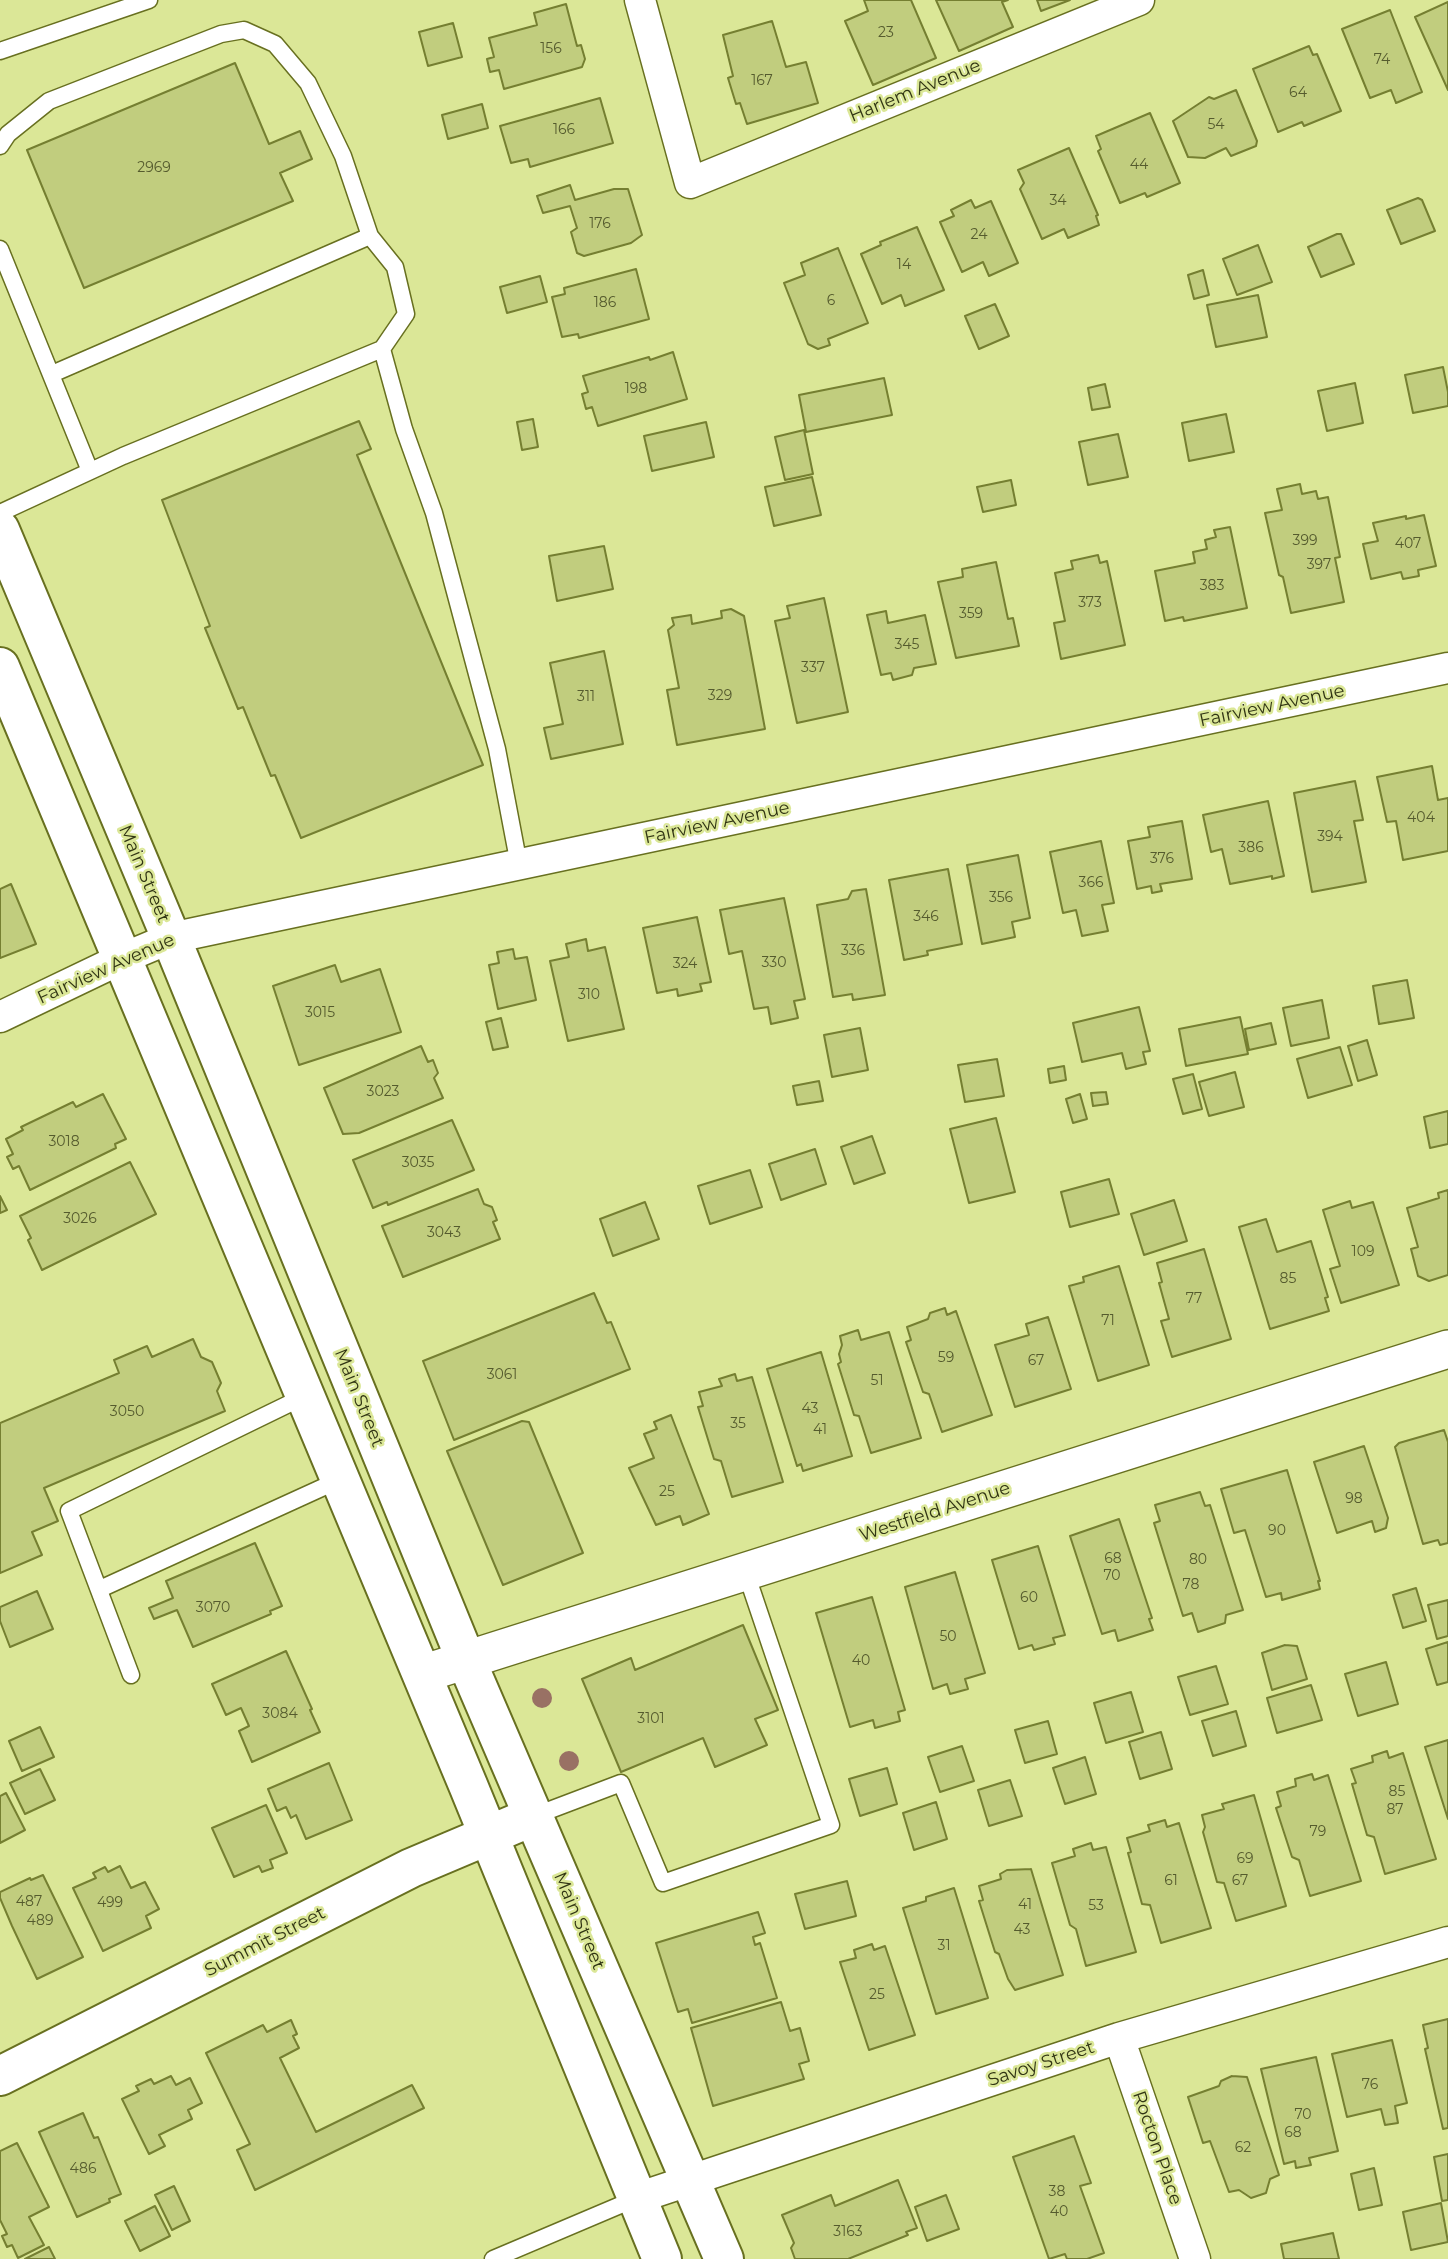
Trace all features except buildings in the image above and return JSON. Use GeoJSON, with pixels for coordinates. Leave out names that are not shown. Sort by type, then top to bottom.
{"type":"FeatureCollection","features":[{"type":"Feature","properties":{"kind":"main road","name":"Main Street"},"geometry":{"type":"LineString","coordinates":[[0,528],[466,1660],[724,2259]]}},
{"type":"Feature","properties":{"kind":"main road"},"geometry":{"type":"LineString","coordinates":[[0,667],[422,1674],[662,2259]]}},
{"type":"Feature","properties":{"kind":"main road","name":"Summit Street"},"geometry":{"type":"LineString","coordinates":[[0,2076],[411,1868],[534,1816]]}},
{"type":"Feature","properties":{"kind":"street","name":"Harlem Avenue"},"geometry":{"type":"LineString","coordinates":[[640,0],[690,183],[1139,0]]}},
{"type":"Feature","properties":{"kind":"street","name":"Fairview Avenue"},"geometry":{"type":"LineString","coordinates":[[0,1017],[171,938],[1448,668]]}},
{"type":"Feature","properties":{"kind":"street","name":"Westfield Avenue"},"geometry":{"type":"LineString","coordinates":[[422,1674],[1448,1349]]}},
{"type":"Feature","properties":{"kind":"street","name":"Savoy Street"},"geometry":{"type":"LineString","coordinates":[[637,2198],[1119,2038],[1448,1942]]}},
{"type":"Feature","properties":{"kind":"street","name":"Rocton Place"},"geometry":{"type":"LineString","coordinates":[[1119,2038],[1195,2259]]}},
{"type":"Feature","properties":{"kind":"lane"},"geometry":{"type":"LineString","coordinates":[[0,51],[149,0]]}},
{"type":"Feature","properties":{"kind":"lane"},"geometry":{"type":"LineString","coordinates":[[0,528],[90,471],[382,349],[406,314],[395,267],[370,236],[343,156],[307,83],[275,44],[244,30],[221,34],[49,101],[4,140]]}},
{"type":"Feature","properties":{"kind":"lane"},"geometry":{"type":"LineString","coordinates":[[52,374],[370,236]]}},
{"type":"Feature","properties":{"kind":"lane"},"geometry":{"type":"LineString","coordinates":[[0,249],[90,471]]}},
{"type":"Feature","properties":{"kind":"lane"},"geometry":{"type":"LineString","coordinates":[[382,349],[404,429],[434,513],[497,749],[519,865]]}},
{"type":"Feature","properties":{"kind":"lane"},"geometry":{"type":"LineString","coordinates":[[131,1675],[69,1511],[305,1396]]}},
{"type":"Feature","properties":{"kind":"lane"},"geometry":{"type":"LineString","coordinates":[[100,1589],[339,1480]]}},
{"type":"Feature","properties":{"kind":"lane"},"geometry":{"type":"LineString","coordinates":[[534,1816],[621,1783],[663,1883],[831,1825],[746,1573]]}},
{"type":"Feature","properties":{"kind":"lane"},"geometry":{"type":"LineString","coordinates":[[493,2259],[637,2198]]}}]}
